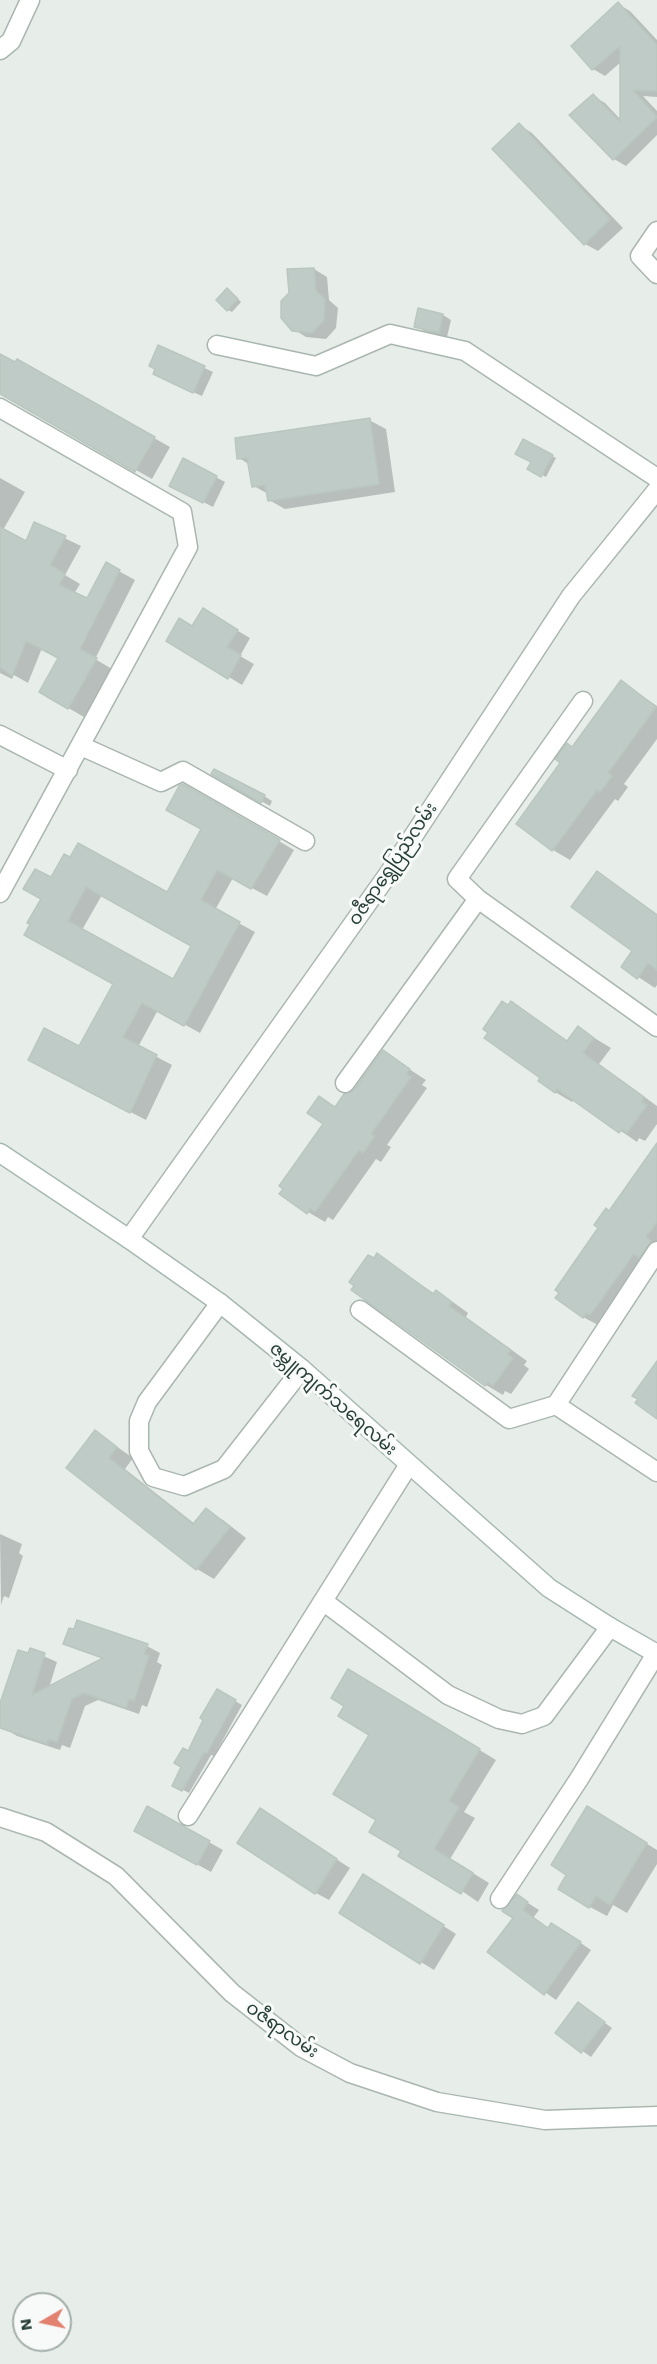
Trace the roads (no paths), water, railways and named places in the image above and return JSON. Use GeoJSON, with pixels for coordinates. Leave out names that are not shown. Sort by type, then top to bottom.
{"type":"FeatureCollection","features":[{"type":"Feature","properties":{"kind":"street"},"geometry":{"type":"LineString","coordinates":[[0,50],[11,41],[30,0]]}},
{"type":"Feature","properties":{"kind":"street"},"geometry":{"type":"LineString","coordinates":[[657,231],[640,256],[657,274]]}},
{"type":"Feature","properties":{"kind":"street"},"geometry":{"type":"LineString","coordinates":[[217,345],[316,366],[390,334],[465,351],[657,478]]}},
{"type":"Feature","properties":{"kind":"street"},"geometry":{"type":"LineString","coordinates":[[0,408],[182,512],[188,547],[0,893]]}},
{"type":"Feature","properties":{"kind":"street","name":"ဝဇီရာရွှေပြည်လမ်း"},"geometry":{"type":"LineString","coordinates":[[129,1239],[389,873],[571,596],[657,490]]}},
{"type":"Feature","properties":{"kind":"street"},"geometry":{"type":"LineString","coordinates":[[583,701],[457,879],[478,899],[657,1026]]}},
{"type":"Feature","properties":{"kind":"street"},"geometry":{"type":"LineString","coordinates":[[0,735],[68,770]]}},
{"type":"Feature","properties":{"kind":"street"},"geometry":{"type":"LineString","coordinates":[[81,746],[161,782],[183,771],[305,841]]}},
{"type":"Feature","properties":{"kind":"street"},"geometry":{"type":"LineString","coordinates":[[345,1083],[478,899]]}},
{"type":"Feature","properties":{"kind":"street","name":"ဇမ္ဘူကျက်သရေလမ်း"},"geometry":{"type":"LineString","coordinates":[[0,1153],[220,1303],[302,1369],[408,1466],[549,1588],[656,1654]]}},
{"type":"Feature","properties":{"kind":"street"},"geometry":{"type":"LineString","coordinates":[[360,1310],[509,1419],[556,1405],[657,1251]]}},
{"type":"Feature","properties":{"kind":"street"},"geometry":{"type":"LineString","coordinates":[[220,1303],[147,1402],[139,1421],[139,1451],[153,1477],[184,1485],[224,1469],[302,1369]]}},
{"type":"Feature","properties":{"kind":"street"},"geometry":{"type":"LineString","coordinates":[[556,1405],[657,1472]]}},
{"type":"Feature","properties":{"kind":"street"},"geometry":{"type":"LineString","coordinates":[[188,1816],[408,1466]]}},
{"type":"Feature","properties":{"kind":"street"},"geometry":{"type":"LineString","coordinates":[[323,1601],[448,1695],[499,1719],[522,1724],[544,1716],[610,1627]]}},
{"type":"Feature","properties":{"kind":"street"},"geometry":{"type":"LineString","coordinates":[[500,1899],[579,1779],[656,1654]]}},
{"type":"Feature","properties":{"kind":"street","name":"ဝဇီရာလမ်း"},"geometry":{"type":"LineString","coordinates":[[0,1817],[46,1832],[116,1875],[232,1993],[301,2047],[350,2073],[437,2102],[545,2120],[657,2116]]}}]}
